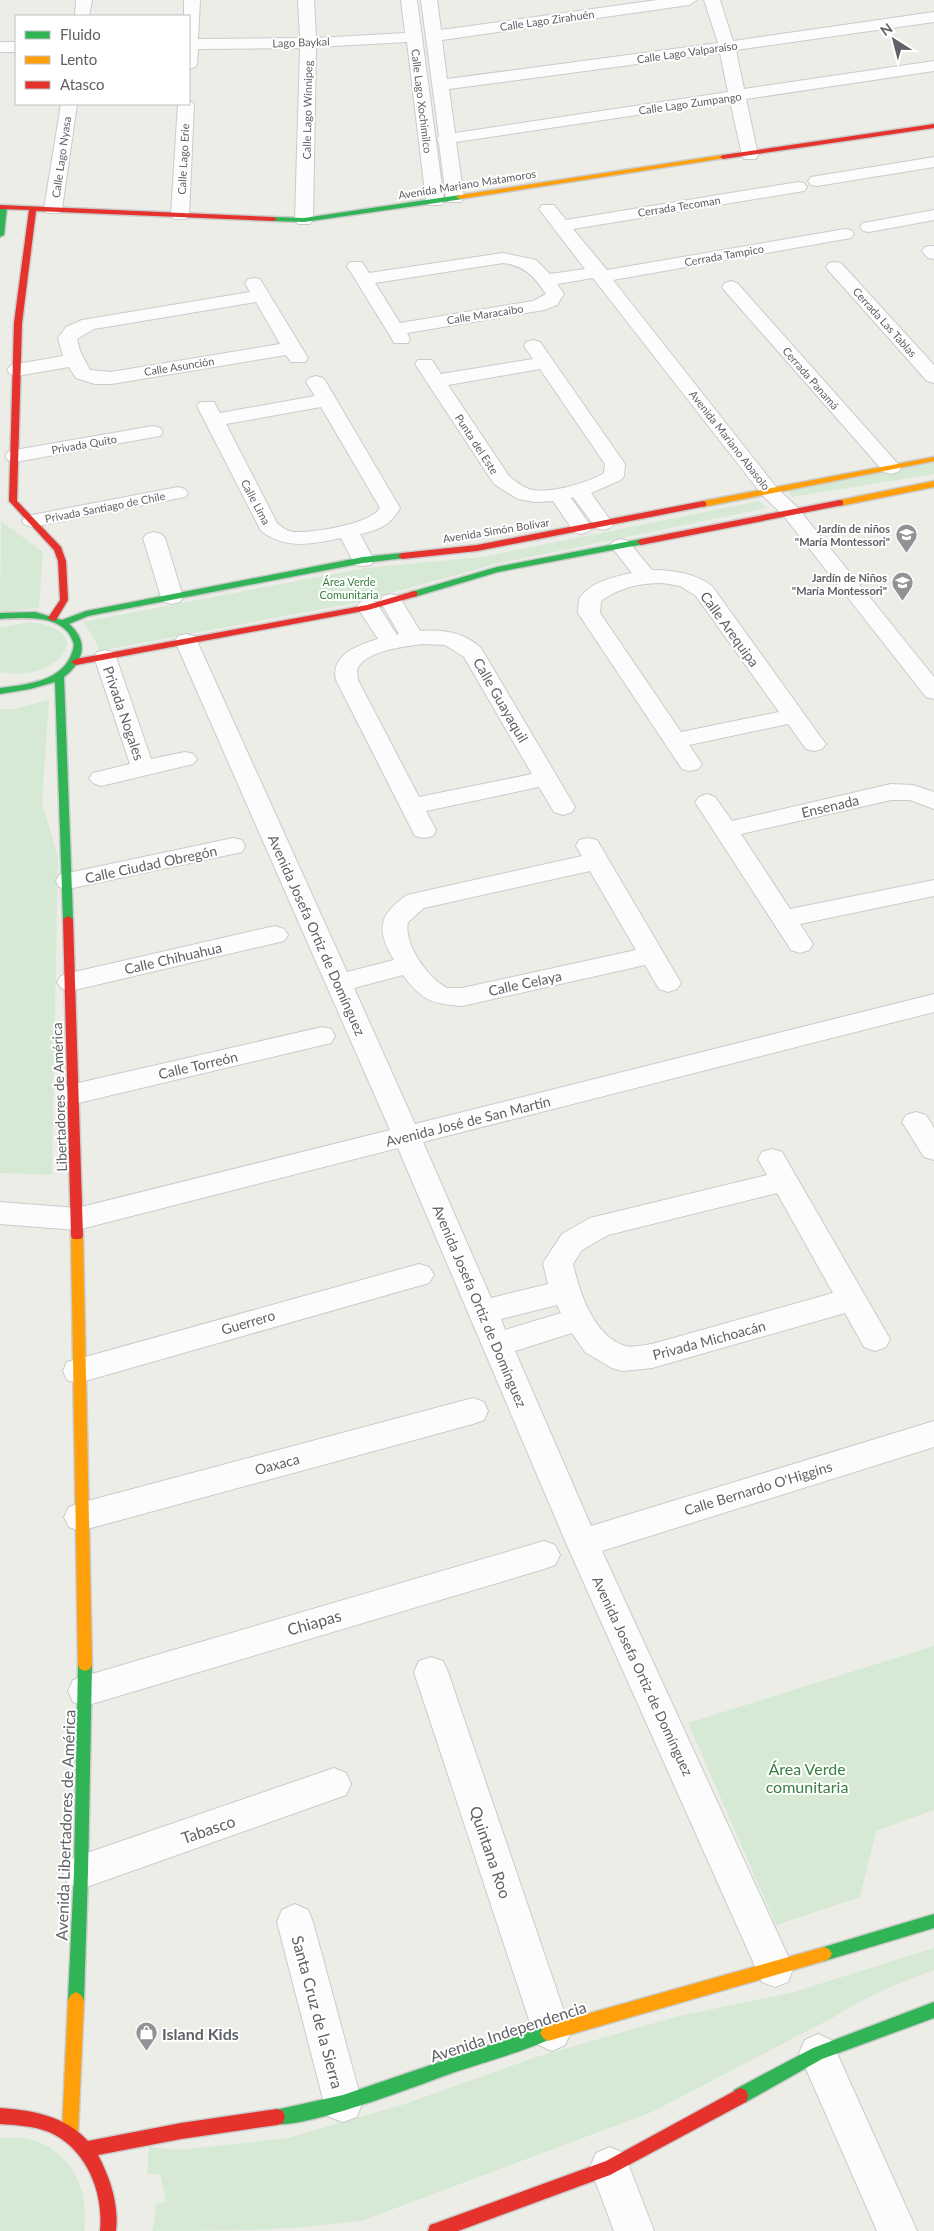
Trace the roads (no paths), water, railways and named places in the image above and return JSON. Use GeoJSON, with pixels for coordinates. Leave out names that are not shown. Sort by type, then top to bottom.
{"type":"FeatureCollection","features":[{"type":"Feature","properties":{"kind":"main road","name":"Avenida Mariano Matamoros"},"geometry":{"type":"LineString","coordinates":[[2,207],[304,220],[435,202],[934,126]]}},
{"type":"Feature","properties":{"kind":"main road"},"geometry":{"type":"LineString","coordinates":[[0,235],[2,207]]}},
{"type":"Feature","properties":{"kind":"main road"},"geometry":{"type":"LineString","coordinates":[[33,208],[18,323],[13,501],[58,549],[62,561],[64,600],[58,620]]}},
{"type":"Feature","properties":{"kind":"main road","name":"Avenida Simón Bolívar"},"geometry":{"type":"LineString","coordinates":[[58,620],[353,562],[477,548],[934,459]]}},
{"type":"Feature","properties":{"kind":"main road"},"geometry":{"type":"LineString","coordinates":[[76,662],[368,607],[496,570],[934,484]]}},
{"type":"Feature","properties":{"kind":"main road"},"geometry":{"type":"LineString","coordinates":[[0,616],[19,614],[58,620],[73,631],[80,640],[80,651],[76,662],[59,677],[41,686],[20,691],[0,692]]}},
{"type":"Feature","properties":{"kind":"main road","name":"Libertadores de América"},"geometry":{"type":"LineString","coordinates":[[59,677],[68,881],[74,1094],[80,1517]]}},
{"type":"Feature","properties":{"kind":"main road","name":"Avenida Libertadores de América"},"geometry":{"type":"LineString","coordinates":[[70,2134],[81,1872],[85,1691],[80,1517]]}},
{"type":"Feature","properties":{"kind":"main road","name":"Avenida Independencia"},"geometry":{"type":"LineString","coordinates":[[86,2149],[181,2131],[304,2114],[343,2103],[552,2032],[775,1969],[934,1921]]}},
{"type":"Feature","properties":{"kind":"main road"},"geometry":{"type":"LineString","coordinates":[[436,2231],[610,2167],[818,2054],[934,2010]]}},
{"type":"Feature","properties":{"kind":"main road"},"geometry":{"type":"LineString","coordinates":[[0,2116],[22,2115],[47,2121],[70,2134],[86,2149],[105,2183],[108,2231]]}},
{"type":"Feature","properties":{"kind":"street"},"geometry":{"type":"LineString","coordinates":[[82,15],[84,0]]}},
{"type":"Feature","properties":{"kind":"street"},"geometry":{"type":"LineString","coordinates":[[190,29],[192,0]]}},
{"type":"Feature","properties":{"kind":"street","name":"Calle Lago Winnipeg"},"geometry":{"type":"LineString","coordinates":[[304,220],[308,43],[306,0]]}},
{"type":"Feature","properties":{"kind":"street","name":"Calle Lago Xochimilco"},"geometry":{"type":"LineString","coordinates":[[409,0],[435,202]]}},
{"type":"Feature","properties":{"kind":"street","name":"Calle Lago Xochimilco"},"geometry":{"type":"LineString","coordinates":[[429,0],[445,139],[455,198]]}},
{"type":"Feature","properties":{"kind":"street","name":"Calle Lago Zirahuén"},"geometry":{"type":"LineString","coordinates":[[434,36],[689,0]]}},
{"type":"Feature","properties":{"kind":"street"},"geometry":{"type":"LineString","coordinates":[[712,0],[727,47],[750,154]]}},
{"type":"Feature","properties":{"kind":"street","name":"Calle Lago Valparaíso"},"geometry":{"type":"LineString","coordinates":[[440,85],[934,17]]}},
{"type":"Feature","properties":{"kind":"street","name":"Lago Baykal"},"geometry":{"type":"LineString","coordinates":[[190,44],[308,43],[414,37]]}},
{"type":"Feature","properties":{"kind":"street"},"geometry":{"type":"LineString","coordinates":[[0,48],[15,47]]}},
{"type":"Feature","properties":{"kind":"street","name":"Calle Lago Zumpango"},"geometry":{"type":"LineString","coordinates":[[445,139],[934,66]]}},
{"type":"Feature","properties":{"kind":"street","name":"Calle Lago Nyasa"},"geometry":{"type":"LineString","coordinates":[[54,210],[69,105]]}},
{"type":"Feature","properties":{"kind":"street","name":"Calle Lago Erie"},"geometry":{"type":"LineString","coordinates":[[180,215],[186,105]]}},
{"type":"Feature","properties":{"kind":"street"},"geometry":{"type":"LineString","coordinates":[[817,181],[934,162]]}},
{"type":"Feature","properties":{"kind":"street","name":"Cerrada Tecoman"},"geometry":{"type":"LineString","coordinates":[[561,226],[798,187]]}},
{"type":"Feature","properties":{"kind":"street","name":"Avenida Mariano Abasolo"},"geometry":{"type":"LineString","coordinates":[[548,209],[770,492],[790,511],[925,668],[934,692]]}},
{"type":"Feature","properties":{"kind":"street"},"geometry":{"type":"LineString","coordinates":[[869,227],[934,215]]}},
{"type":"Feature","properties":{"kind":"street","name":"Cerrada Tampico"},"geometry":{"type":"LineString","coordinates":[[598,271],[845,234]]}},
{"type":"Feature","properties":{"kind":"street","name":"Calle Maracaibo"},"geometry":{"type":"LineString","coordinates":[[503,258],[532,264],[543,276],[555,294],[550,301],[537,306],[398,334],[360,272],[503,258]]}},
{"type":"Feature","properties":{"kind":"street","name":"Cerrada Las Tablas"},"geometry":{"type":"LineString","coordinates":[[835,268],[934,377]]}},
{"type":"Feature","properties":{"kind":"street"},"geometry":{"type":"LineString","coordinates":[[543,276],[598,271]]}},
{"type":"Feature","properties":{"kind":"street","name":"Cerrada Panamá"},"geometry":{"type":"LineString","coordinates":[[732,287],[890,468]]}},
{"type":"Feature","properties":{"kind":"street","name":"Calle Asunción"},"geometry":{"type":"LineString","coordinates":[[258,290],[295,353],[111,378],[95,378],[83,374],[72,355],[67,338],[73,331],[89,324],[258,290]]}},
{"type":"Feature","properties":{"kind":"street","name":"Punta del Este"},"geometry":{"type":"LineString","coordinates":[[426,364],[501,480],[516,492],[537,497],[604,484],[614,476],[616,464],[538,354],[437,381]]}},
{"type":"Feature","properties":{"kind":"street"},"geometry":{"type":"LineString","coordinates":[[18,365],[72,355]]}},
{"type":"Feature","properties":{"kind":"street","name":"Calle Lima"},"geometry":{"type":"LineString","coordinates":[[316,382],[390,508],[385,517],[369,526],[339,533],[297,539],[279,535],[268,527],[211,413],[326,400]]}},
{"type":"Feature","properties":{"kind":"street","name":"Privada Quito"},"geometry":{"type":"LineString","coordinates":[[15,456],[153,432]]}},
{"type":"Feature","properties":{"kind":"street"},"geometry":{"type":"LineString","coordinates":[[568,491],[603,524]]}},
{"type":"Feature","properties":{"kind":"street"},"geometry":{"type":"LineString","coordinates":[[568,491],[581,528]]}},
{"type":"Feature","properties":{"kind":"street","name":"Privada Santiago de Chile"},"geometry":{"type":"LineString","coordinates":[[32,521],[178,493]]}},
{"type":"Feature","properties":{"kind":"street"},"geometry":{"type":"LineString","coordinates":[[339,533],[353,562]]}},
{"type":"Feature","properties":{"kind":"street"},"geometry":{"type":"LineString","coordinates":[[154,538],[172,597]]}},
{"type":"Feature","properties":{"kind":"street"},"geometry":{"type":"LineString","coordinates":[[611,547],[637,580]]}},
{"type":"Feature","properties":{"kind":"street","name":"Calle Arequipa"},"geometry":{"type":"LineString","coordinates":[[690,764],[589,612],[590,600],[597,594],[637,580],[679,579],[690,581],[704,591],[814,744]]}},
{"type":"Feature","properties":{"kind":"street"},"geometry":{"type":"LineString","coordinates":[[391,601],[413,639]]}},
{"type":"Feature","properties":{"kind":"street"},"geometry":{"type":"LineString","coordinates":[[368,607],[391,643]]}},
{"type":"Feature","properties":{"kind":"street","name":"Calle Guayaquil"},"geometry":{"type":"LineString","coordinates":[[424,830],[347,680],[345,671],[347,664],[365,650],[413,639],[446,638],[460,642],[473,653],[563,807]]}},
{"type":"Feature","properties":{"kind":"street","name":"Avenida Josefa Ortiz de Domínguez"},"geometry":{"type":"LineString","coordinates":[[186,641],[407,1136],[582,1543],[775,1969]]}},
{"type":"Feature","properties":{"kind":"street","name":"Privada Nogales"},"geometry":{"type":"LineString","coordinates":[[105,657],[143,769]]}},
{"type":"Feature","properties":{"kind":"street"},"geometry":{"type":"LineString","coordinates":[[674,740],[793,716]]}},
{"type":"Feature","properties":{"kind":"street","name":"Privada Nogales"},"geometry":{"type":"LineString","coordinates":[[101,778],[185,760]]}},
{"type":"Feature","properties":{"kind":"street"},"geometry":{"type":"LineString","coordinates":[[412,806],[546,778]]}},
{"type":"Feature","properties":{"kind":"street","name":"Ensenada"},"geometry":{"type":"LineString","coordinates":[[726,830],[891,792],[913,793],[934,801]]}},
{"type":"Feature","properties":{"kind":"street"},"geometry":{"type":"LineString","coordinates":[[707,802],[800,944]]}},
{"type":"Feature","properties":{"kind":"street","name":"Calle Ciudad Obregón"},"geometry":{"type":"LineString","coordinates":[[68,881],[233,846]]}},
{"type":"Feature","properties":{"kind":"street","name":"Calle Celaya"},"geometry":{"type":"LineString","coordinates":[[652,955],[462,997],[440,996],[423,984],[405,956],[393,927],[399,913],[416,902],[592,853],[652,955],[668,983]]}},
{"type":"Feature","properties":{"kind":"street"},"geometry":{"type":"LineString","coordinates":[[784,919],[934,888]]}},
{"type":"Feature","properties":{"kind":"street","name":"Calle Chihuahua"},"geometry":{"type":"LineString","coordinates":[[70,982],[275,935]]}},
{"type":"Feature","properties":{"kind":"street"},"geometry":{"type":"LineString","coordinates":[[335,974],[405,956]]}},
{"type":"Feature","properties":{"kind":"street","name":"Avenida José de San Martín"},"geometry":{"type":"LineString","coordinates":[[0,1213],[77,1219],[934,1003]]}},
{"type":"Feature","properties":{"kind":"street","name":"Calle Torreón"},"geometry":{"type":"LineString","coordinates":[[74,1094],[322,1036]]}},
{"type":"Feature","properties":{"kind":"street","name":"Privada Michoacán"},"geometry":{"type":"LineString","coordinates":[[852,1300],[652,1356],[624,1359],[596,1344],[579,1319],[565,1291],[558,1263],[572,1242],[600,1226],[778,1170],[875,1339]]}},
{"type":"Feature","properties":{"kind":"street","name":"Guerrero"},"geometry":{"type":"LineString","coordinates":[[78,1371],[419,1275]]}},
{"type":"Feature","properties":{"kind":"street"},"geometry":{"type":"LineString","coordinates":[[483,1312],[565,1291]]}},
{"type":"Feature","properties":{"kind":"street"},"geometry":{"type":"LineString","coordinates":[[497,1345],[579,1319]]}},
{"type":"Feature","properties":{"kind":"street","name":"Oaxaca"},"geometry":{"type":"LineString","coordinates":[[80,1517],[474,1411]]}},
{"type":"Feature","properties":{"kind":"street","name":"Calle Bernardo O'Higgins"},"geometry":{"type":"LineString","coordinates":[[582,1543],[934,1434]]}},
{"type":"Feature","properties":{"kind":"street","name":"Chiapas"},"geometry":{"type":"LineString","coordinates":[[85,1691],[544,1555]]}},
{"type":"Feature","properties":{"kind":"street","name":"Quintana Roo"},"geometry":{"type":"LineString","coordinates":[[431,1672],[552,2032]]}},
{"type":"Feature","properties":{"kind":"street","name":"Tabasco"},"geometry":{"type":"LineString","coordinates":[[81,1872],[334,1784]]}},
{"type":"Feature","properties":{"kind":"street","name":"Santa Cruz de la Sierra"},"geometry":{"type":"LineString","coordinates":[[294,1922],[343,2103]]}},
{"type":"Feature","properties":{"kind":"street"},"geometry":{"type":"LineString","coordinates":[[818,2054],[897,2231]]}},
{"type":"Feature","properties":{"kind":"street"},"geometry":{"type":"LineString","coordinates":[[610,2167],[634,2231]]}},
{"type":"Feature","properties":{"kind":"place","name":"Jardín de niños \"María Montessori\""},"geometry":{"type":"Point","coordinates":[906,553]}},
{"type":"Feature","properties":{"kind":"place","name":"Jardín de Niños \"María Montessori\""},"geometry":{"type":"Point","coordinates":[903,602]}},
{"type":"Feature","properties":{"kind":"place","name":"Island Kids"},"geometry":{"type":"Point","coordinates":[146,2052]}},
{"type":"Feature","properties":{"kind":"park label","name":"Área Verde Comunitaria"},"geometry":{"type":"Point","coordinates":[349,587]}},
{"type":"Feature","properties":{"kind":"park label","name":"Área Verde comunitaria"},"geometry":{"type":"Point","coordinates":[807,1777]}}]}
